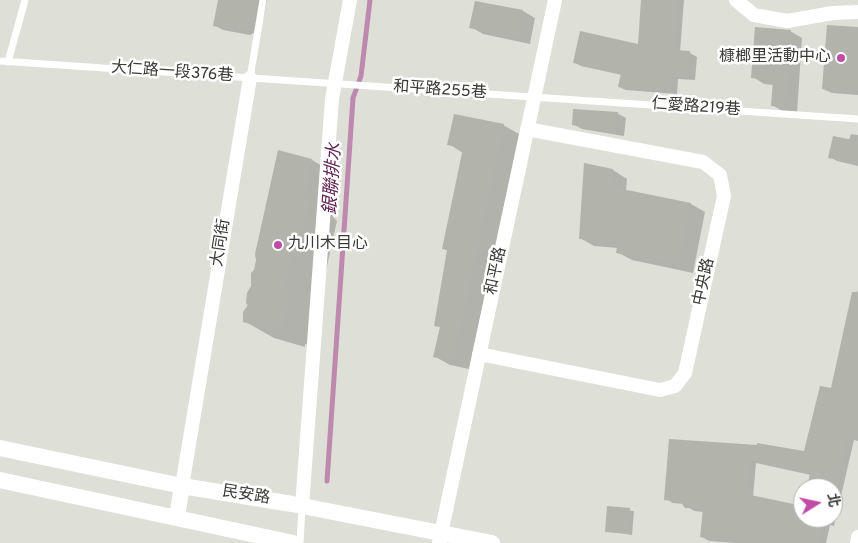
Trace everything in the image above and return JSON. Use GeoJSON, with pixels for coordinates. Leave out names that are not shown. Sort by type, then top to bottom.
{"type":"FeatureCollection","features":[{"type":"Feature","properties":{"kind":"street"},"geometry":{"type":"LineString","coordinates":[[302,506],[340,84],[350,0]]}},
{"type":"Feature","properties":{"kind":"street","name":"和平路"},"geometry":{"type":"LineString","coordinates":[[440,538],[556,0]]}},
{"type":"Feature","properties":{"kind":"street"},"geometry":{"type":"LineString","coordinates":[[736,0],[754,15],[787,21],[833,13],[858,12]]}},
{"type":"Feature","properties":{"kind":"street","name":"大同街"},"geometry":{"type":"LineString","coordinates":[[182,486],[250,78]]}},
{"type":"Feature","properties":{"kind":"street","name":"中央路"},"geometry":{"type":"LineString","coordinates":[[479,354],[660,390],[675,386],[685,373],[724,196],[720,175],[703,162],[527,129]]}},
{"type":"Feature","properties":{"kind":"street","name":"民安路"},"geometry":{"type":"LineString","coordinates":[[0,448],[182,486],[302,506],[440,538],[492,543]]}},
{"type":"Feature","properties":{"kind":"street","name":"民安路"},"geometry":{"type":"LineString","coordinates":[[0,480],[293,543]]}},
{"type":"Feature","properties":{"kind":"street"},"geometry":{"type":"LineString","coordinates":[[177,517],[182,486]]}},
{"type":"Feature","properties":{"kind":"street"},"geometry":{"type":"LineString","coordinates":[[857,543],[858,537]]}},
{"type":"Feature","properties":{"kind":"lane"},"geometry":{"type":"LineString","coordinates":[[4,61],[25,0]]}},
{"type":"Feature","properties":{"kind":"lane","name":"大同街"},"geometry":{"type":"LineString","coordinates":[[250,78],[263,0]]}},
{"type":"Feature","properties":{"kind":"lane","name":"大仁路一段376巷"},"geometry":{"type":"LineString","coordinates":[[4,61],[340,84]]}},
{"type":"Feature","properties":{"kind":"lane","name":"和平路255巷"},"geometry":{"type":"LineString","coordinates":[[340,84],[534,97]]}},
{"type":"Feature","properties":{"kind":"lane","name":"仁愛路219巷"},"geometry":{"type":"LineString","coordinates":[[534,97],[858,119]]}},
{"type":"Feature","properties":{"kind":"lane"},"geometry":{"type":"LineString","coordinates":[[300,543],[302,506]]}},
{"type":"Feature","properties":{"kind":"building"},"geometry":{"type":"Polygon","coordinates":[[[218,0],[258,0],[253,24],[241,31],[213,26],[218,0]]]}},
{"type":"Feature","properties":{"kind":"building"},"geometry":{"type":"Polygon","coordinates":[[[641,0],[677,0],[674,50],[690,51],[688,77],[671,76],[670,91],[618,87],[621,73],[573,63],[580,31],[638,44],[641,0]]]}},
{"type":"Feature","properties":{"kind":"building"},"geometry":{"type":"Polygon","coordinates":[[[475,1],[523,10],[517,37],[469,28],[475,1]]]}},
{"type":"Feature","properties":{"kind":"building","name":"槺榔里活動中心"},"geometry":{"type":"Polygon","coordinates":[[[827,25],[858,27],[858,92],[822,89],[827,25]]]}},
{"type":"Feature","properties":{"kind":"building"},"geometry":{"type":"Polygon","coordinates":[[[755,27],[791,30],[785,107],[771,106],[773,80],[751,78],[755,27]]]}},
{"type":"Feature","properties":{"kind":"building"},"geometry":{"type":"Polygon","coordinates":[[[573,109],[618,112],[616,133],[572,125],[573,109]]]}},
{"type":"Feature","properties":{"kind":"building"},"geometry":{"type":"Polygon","coordinates":[[[454,114],[504,124],[453,361],[433,357],[440,327],[434,326],[447,250],[442,249],[463,148],[447,145],[454,114]]]}},
{"type":"Feature","properties":{"kind":"building"},"geometry":{"type":"Polygon","coordinates":[[[833,136],[858,141],[858,164],[828,158],[833,136]]]}},
{"type":"Feature","properties":{"kind":"building","name":"九川木目心"},"geometry":{"type":"Polygon","coordinates":[[[278,150],[312,159],[304,199],[308,203],[305,217],[296,252],[292,252],[284,289],[289,294],[283,322],[280,329],[276,328],[276,331],[243,322],[243,312],[248,305],[246,303],[247,293],[251,286],[251,273],[254,270],[255,254],[278,150]]]}},
{"type":"Feature","properties":{"kind":"building"},"geometry":{"type":"Polygon","coordinates":[[[584,163],[613,169],[612,187],[691,203],[678,265],[616,253],[618,242],[579,239],[584,163]]]}},
{"type":"Feature","properties":{"kind":"building"},"geometry":{"type":"Polygon","coordinates":[[[852,292],[858,292],[858,439],[847,437],[838,478],[809,478],[810,473],[749,460],[746,494],[793,504],[793,528],[822,528],[818,543],[750,543],[700,537],[703,509],[685,508],[680,501],[664,500],[669,439],[757,445],[757,443],[804,451],[820,386],[831,388],[852,292]]]}},
{"type":"Feature","properties":{"kind":"building"},"geometry":{"type":"Polygon","coordinates":[[[607,506],[630,508],[629,534],[605,532],[607,506]]]}},
{"type":"Feature","properties":{"kind":"waterway","name":"銀聯排水"},"geometry":{"type":"LineString","coordinates":[[327,481],[353,98],[361,76],[370,0]]}},
{"type":"Feature","properties":{"kind":"place","name":"槺榔里活動中心"},"geometry":{"type":"Point","coordinates":[841,58]}},
{"type":"Feature","properties":{"kind":"place","name":"九川木目心"},"geometry":{"type":"Point","coordinates":[278,245]}}]}
